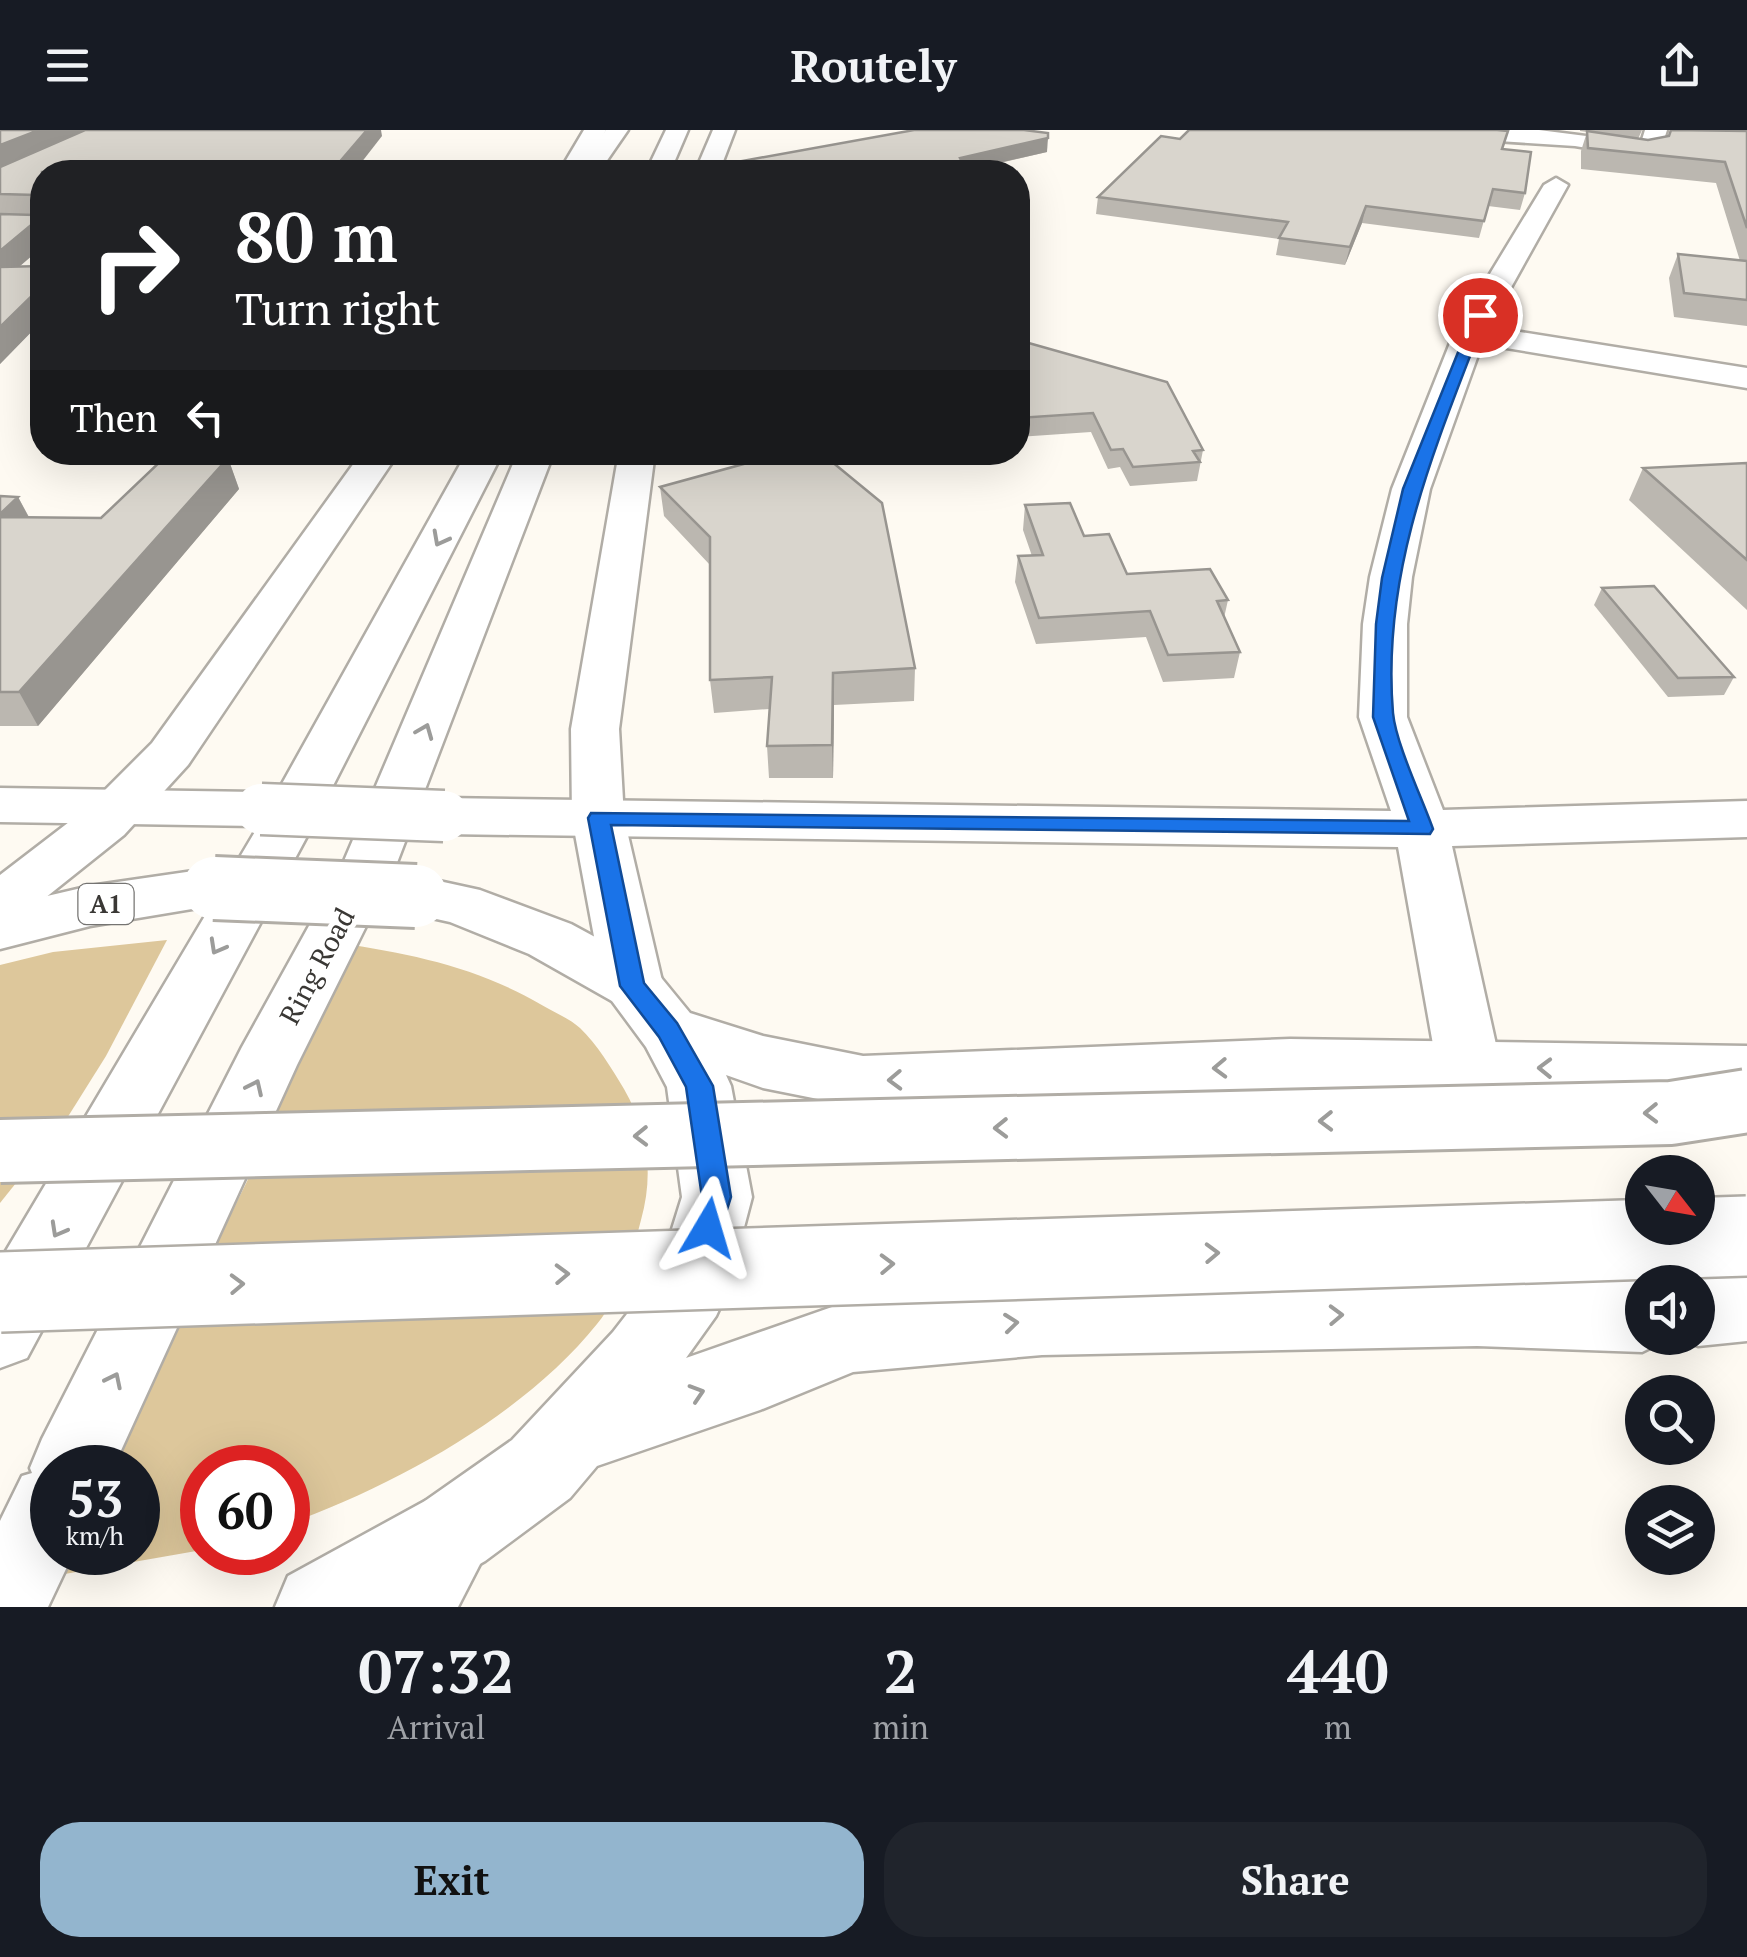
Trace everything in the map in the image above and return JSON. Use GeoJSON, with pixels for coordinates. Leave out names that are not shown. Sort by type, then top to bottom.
{"type":"FeatureCollection","features":[{"type":"Feature","properties":{"kind":"main road"},"geometry":{"type":"LineString","coordinates":[[578,160],[595,130]]}},
{"type":"Feature","properties":{"kind":"main road"},"geometry":{"type":"LineString","coordinates":[[663,160],[677,130]]}},
{"type":"Feature","properties":{"kind":"main road"},"geometry":{"type":"LineString","coordinates":[[712,160],[724,130]]}},
{"type":"Feature","properties":{"kind":"main road"},"geometry":{"type":"LineString","coordinates":[[1434,130],[1575,138],[1641,150],[1652,146],[1661,131]]}},
{"type":"Feature","properties":{"kind":"main road"},"geometry":{"type":"LineString","coordinates":[[602,160],[632,135]]}},
{"type":"Feature","properties":{"kind":"main road"},"geometry":{"type":"LineString","coordinates":[[1469,1067],[1422,829],[1383,717],[1385,624],[1411,489],[1470,333],[1556,185]]}},
{"type":"Feature","properties":{"kind":"main road"},"geometry":{"type":"LineString","coordinates":[[1470,333],[1747,378]]}},
{"type":"Feature","properties":{"kind":"main road"},"geometry":{"type":"LineString","coordinates":[[0,904],[121,807],[170,754],[373,465]]}},
{"type":"Feature","properties":{"kind":"main road"},"geometry":{"type":"LineString","coordinates":[[0,1332],[286,825],[478,465]]}},
{"type":"Feature","properties":{"kind":"main road","name":"Ring Road"},"geometry":{"type":"LineString","coordinates":[[82,1445],[265,1065],[368,868],[531,465]]}},
{"type":"Feature","properties":{"kind":"main road"},"geometry":{"type":"LineString","coordinates":[[319,1607],[455,1531],[540,1469],[640,1358],[690,1292],[717,1197],[699,1086],[650,1008],[598,818],[595,728],[635,465]]}},
{"type":"Feature","properties":{"kind":"main road"},"geometry":{"type":"LineString","coordinates":[[0,805],[444,816],[1422,829],[1747,818]]}},
{"type":"Feature","properties":{"kind":"main road","name":"A1"},"geometry":{"type":"LineString","coordinates":[[0,928],[90,906],[214,888],[416,896],[460,904],[532,932],[650,1008]]}},
{"type":"Feature","properties":{"kind":"main road"},"geometry":{"type":"LineString","coordinates":[[650,1008],[763,1062],[864,1082],[1290,1065],[1747,1072]]}},
{"type":"Feature","properties":{"kind":"main road"},"geometry":{"type":"LineString","coordinates":[[0,1151],[1671,1113],[1747,1101]]}},
{"type":"Feature","properties":{"kind":"main road"},"geometry":{"type":"LineString","coordinates":[[0,1292],[1747,1236]]}},
{"type":"Feature","properties":{"kind":"main road"},"geometry":{"type":"LineString","coordinates":[[1715,1309],[1747,1306]]}},
{"type":"Feature","properties":{"kind":"main road"},"geometry":{"type":"LineString","coordinates":[[571,1436],[760,1372],[852,1336],[1042,1319],[1477,1311],[1625,1315]]}},
{"type":"Feature","properties":{"kind":"main road"},"geometry":{"type":"LineString","coordinates":[[408,1607],[455,1531]]}},
{"type":"Feature","properties":{"kind":"main road"},"geometry":{"type":"LineString","coordinates":[[4,1607],[30,1552]]}},
{"type":"Feature","properties":{"kind":"shaded area"},"geometry":{"type":"Polygon","coordinates":[[[167,940],[106,1056],[64,1123],[0,1203],[0,965],[53,952],[167,940]]]}},
{"type":"Feature","properties":{"kind":"shaded area"},"geometry":{"type":"Polygon","coordinates":[[[339,943],[418,957],[468,971],[571,1021],[592,1041],[632,1105],[648,1169],[645,1203],[619,1288],[597,1324],[533,1388],[456,1444],[414,1468],[310,1515],[310,1445],[180,1445],[180,1554],[160,1557],[160,1445],[112,1445],[188,1275],[232,1212],[254,1167],[339,943]]]}},
{"type":"Feature","properties":{"kind":"building"},"geometry":{"type":"Polygon","coordinates":[[[0,130],[39,130],[0,145],[0,130]]]}},
{"type":"Feature","properties":{"kind":"building"},"geometry":{"type":"Polygon","coordinates":[[[85,130],[367,130],[341,160],[30,160],[30,195],[0,194],[0,167],[85,130]]]}},
{"type":"Feature","properties":{"kind":"building"},"geometry":{"type":"Polygon","coordinates":[[[914,130],[1048,133],[1048,138],[961,160],[748,160],[914,130]]]}},
{"type":"Feature","properties":{"kind":"building"},"geometry":{"type":"Polygon","coordinates":[[[1189,130],[1497,130],[1508,131],[1502,149],[1531,152],[1525,193],[1493,189],[1484,221],[1366,206],[1350,247],[1279,238],[1288,222],[1098,197],[1161,136],[1180,139],[1189,130]]]}},
{"type":"Feature","properties":{"kind":"building"},"geometry":{"type":"Polygon","coordinates":[[[1671,130],[1747,131],[1747,228],[1725,162],[1588,148],[1587,131],[1648,140],[1669,136],[1671,130]]]}},
{"type":"Feature","properties":{"kind":"building"},"geometry":{"type":"Polygon","coordinates":[[[0,214],[30,215],[30,226],[0,251],[0,214]]]}},
{"type":"Feature","properties":{"kind":"building"},"geometry":{"type":"Polygon","coordinates":[[[1678,254],[1747,261],[1747,300],[1684,293],[1678,254]]]}},
{"type":"Feature","properties":{"kind":"building"},"geometry":{"type":"Polygon","coordinates":[[[30,266],[30,298],[0,327],[0,267],[30,266]]]}},
{"type":"Feature","properties":{"kind":"building"},"geometry":{"type":"Polygon","coordinates":[[[1030,343],[1167,382],[1203,450],[1193,451],[1200,462],[1133,467],[1123,449],[1111,450],[1093,413],[1030,417],[1030,343]]]}},
{"type":"Feature","properties":{"kind":"building"},"geometry":{"type":"Polygon","coordinates":[[[1747,463],[1747,560],[1643,468],[1747,463]]]}},
{"type":"Feature","properties":{"kind":"building"},"geometry":{"type":"Polygon","coordinates":[[[157,465],[222,465],[19,692],[0,692],[0,517],[101,518],[157,465]]]}},
{"type":"Feature","properties":{"kind":"building"},"geometry":{"type":"Polygon","coordinates":[[[740,465],[836,465],[882,503],[915,668],[833,673],[832,745],[767,746],[772,677],[710,680],[710,537],[660,487],[740,465]]]}},
{"type":"Feature","properties":{"kind":"building"},"geometry":{"type":"Polygon","coordinates":[[[0,496],[18,497],[0,514],[0,496]]]}},
{"type":"Feature","properties":{"kind":"building"},"geometry":{"type":"Polygon","coordinates":[[[1070,503],[1084,536],[1109,534],[1127,574],[1210,569],[1228,600],[1217,601],[1240,652],[1168,655],[1150,611],[1039,618],[1018,556],[1043,555],[1025,505],[1070,503]]]}},
{"type":"Feature","properties":{"kind":"building"},"geometry":{"type":"Polygon","coordinates":[[[1654,586],[1734,677],[1678,678],[1602,588],[1654,586]]]}},
{"type":"Feature","properties":{"kind":"route"},"geometry":{"type":"LineString","coordinates":[[708,1228],[717,1197],[699,1086],[668,1030],[632,986],[598,818],[1422,829],[1383,717],[1385,624],[1411,489],[1480,315]]}}]}
